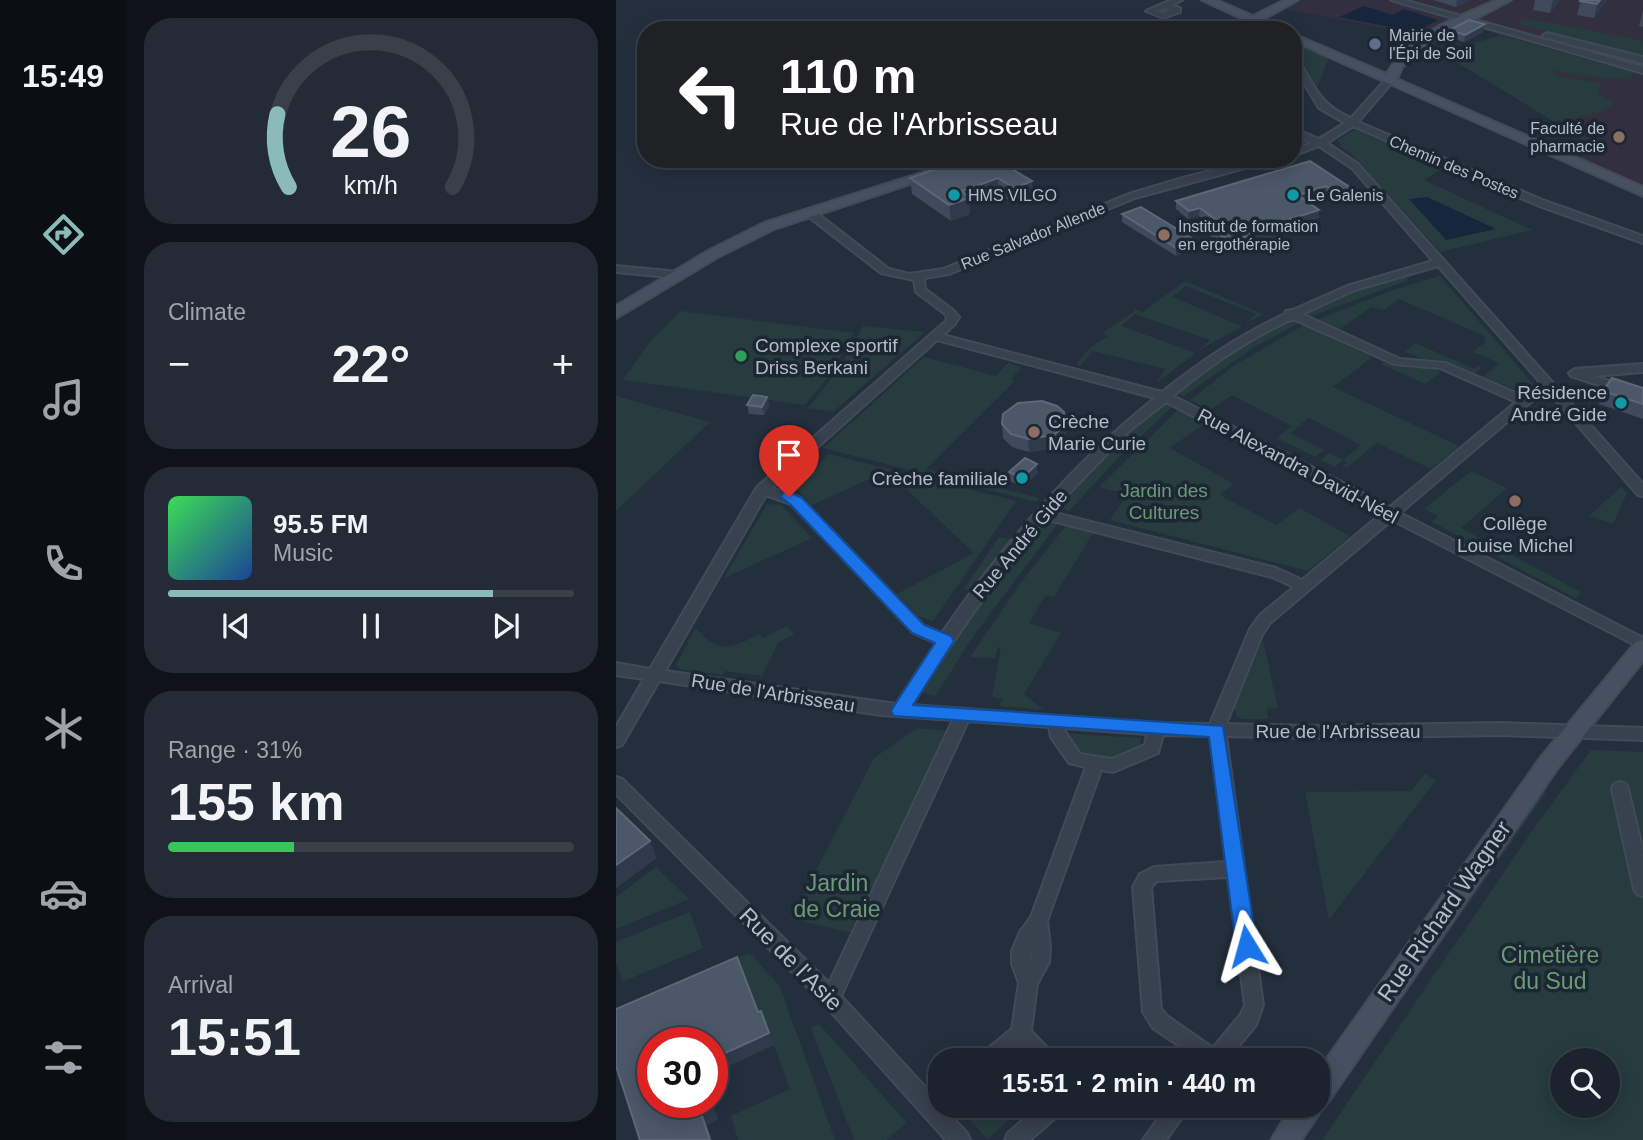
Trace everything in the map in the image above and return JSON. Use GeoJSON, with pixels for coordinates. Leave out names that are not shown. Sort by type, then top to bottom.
{"type":"FeatureCollection","features":[{"type":"Feature","properties":{"kind":"main road"},"geometry":{"type":"LineString","coordinates":[[1207,0],[1253,21]]}},
{"type":"Feature","properties":{"kind":"main road"},"geometry":{"type":"LineString","coordinates":[[1218,0],[1254,21]]}},
{"type":"Feature","properties":{"kind":"main road"},"geometry":{"type":"LineString","coordinates":[[1260,21],[1293,0]]}},
{"type":"Feature","properties":{"kind":"main road"},"geometry":{"type":"LineString","coordinates":[[1261,21],[1304,0]]}},
{"type":"Feature","properties":{"kind":"main road"},"geometry":{"type":"LineString","coordinates":[[1390,80],[1394,70],[1414,49],[1462,21],[1506,0]]}},
{"type":"Feature","properties":{"kind":"main road"},"geometry":{"type":"LineString","coordinates":[[1302,39],[1643,191]]}},
{"type":"Feature","properties":{"kind":"main road"},"geometry":{"type":"LineString","coordinates":[[616,313],[734,242],[809,212],[950,168]]}},
{"type":"Feature","properties":{"kind":"main road","name":"Rue Richard Wagner"},"geometry":{"type":"LineString","coordinates":[[1330,1076],[1533,785],[1643,645]]}},
{"type":"Feature","properties":{"kind":"main road"},"geometry":{"type":"LineString","coordinates":[[1284,1140],[1300,1118]]}},
{"type":"Feature","properties":{"kind":"street"},"geometry":{"type":"LineString","coordinates":[[1164,5],[1178,0]]}},
{"type":"Feature","properties":{"kind":"street"},"geometry":{"type":"LineString","coordinates":[[1395,0],[1643,70]]}},
{"type":"Feature","properties":{"kind":"street"},"geometry":{"type":"LineString","coordinates":[[1424,0],[1643,60]]}},
{"type":"Feature","properties":{"kind":"street","name":"Chemin des Postes"},"geometry":{"type":"LineString","coordinates":[[1302,72],[1322,106],[1353,123],[1541,203],[1643,240]]}},
{"type":"Feature","properties":{"kind":"street"},"geometry":{"type":"LineString","coordinates":[[1302,150],[1320,143],[1353,123],[1370,107],[1390,80]]}},
{"type":"Feature","properties":{"kind":"street"},"geometry":{"type":"LineString","coordinates":[[1302,135],[1320,143],[1355,166],[1643,492]]}},
{"type":"Feature","properties":{"kind":"street","name":"Rue Salvador Allende"},"geometry":{"type":"LineString","coordinates":[[809,212],[880,268],[900,276],[919,276],[961,266],[1138,194],[1238,168]]}},
{"type":"Feature","properties":{"kind":"street","name":"Rue André Gide"},"geometry":{"type":"LineString","coordinates":[[900,711],[978,594],[1042,514],[1094,458],[1162,395],[1221,352],[1290,313],[1365,283],[1440,262]]}},
{"type":"Feature","properties":{"kind":"street"},"geometry":{"type":"LineString","coordinates":[[616,269],[679,275]]}},
{"type":"Feature","properties":{"kind":"street"},"geometry":{"type":"LineString","coordinates":[[616,741],[762,490],[951,322],[953,317],[920,290],[919,276]]}},
{"type":"Feature","properties":{"kind":"street"},"geometry":{"type":"LineString","coordinates":[[1290,313],[1394,360],[1442,365],[1524,401]]}},
{"type":"Feature","properties":{"kind":"street","name":"Rue Alexandra David-Néel"},"geometry":{"type":"LineString","coordinates":[[935,336],[1162,395],[1643,645]]}},
{"type":"Feature","properties":{"kind":"street"},"geometry":{"type":"LineString","coordinates":[[1643,368],[1575,373],[1643,396]]}},
{"type":"Feature","properties":{"kind":"street"},"geometry":{"type":"LineString","coordinates":[[1225,1048],[1249,1019],[1254,1005],[1217,731],[1219,719],[1258,628],[1546,383]]}},
{"type":"Feature","properties":{"kind":"street"},"geometry":{"type":"LineString","coordinates":[[762,490],[796,501],[918,629],[946,641]]}},
{"type":"Feature","properties":{"kind":"street"},"geometry":{"type":"LineString","coordinates":[[1042,514],[1276,573],[1305,587]]}},
{"type":"Feature","properties":{"kind":"street","name":"Rue de l'Arbrisseau"},"geometry":{"type":"LineString","coordinates":[[616,669],[900,711],[1156,729],[1501,729],[1643,734]]}},
{"type":"Feature","properties":{"kind":"street"},"geometry":{"type":"LineString","coordinates":[[831,998],[963,715]]}},
{"type":"Feature","properties":{"kind":"street"},"geometry":{"type":"LineString","coordinates":[[1057,721],[1057,733],[1075,759],[1113,766],[1152,749],[1156,729]]}},
{"type":"Feature","properties":{"kind":"street"},"geometry":{"type":"LineString","coordinates":[[1003,1048],[1021,1034],[1028,983],[1019,962],[1021,944],[1038,921],[1096,763]]}},
{"type":"Feature","properties":{"kind":"street","name":"Rue de l'Asie"},"geometry":{"type":"LineString","coordinates":[[616,784],[928,1096]]}},
{"type":"Feature","properties":{"kind":"street"},"geometry":{"type":"LineString","coordinates":[[1620,789],[1643,890]]}},
{"type":"Feature","properties":{"kind":"street"},"geometry":{"type":"LineString","coordinates":[[1198,1048],[1160,1022],[1152,1012],[1142,887],[1154,874],[1236,869]]}},
{"type":"Feature","properties":{"kind":"street"},"geometry":{"type":"LineString","coordinates":[[1021,1034],[1034,1048]]}},
{"type":"Feature","properties":{"kind":"street","name":"Rue de l'Asie"},"geometry":{"type":"LineString","coordinates":[[945,1118],[960,1140]]}},
{"type":"Feature","properties":{"kind":"street"},"geometry":{"type":"LineString","coordinates":[[1015,1140],[1040,1118]]}},
{"type":"Feature","properties":{"kind":"street"},"geometry":{"type":"LineString","coordinates":[[1153,1140],[1170,1118]]}},
{"type":"Feature","properties":{"kind":"shaded area"},"geometry":{"type":"Polygon","coordinates":[[[1304,0],[1643,0],[1643,192],[1583,164],[1579,137],[1445,55],[1452,49],[1500,35],[1469,26],[1440,39],[1287,9],[1304,0]]]}},
{"type":"Feature","properties":{"kind":"green space"},"geometry":{"type":"Polygon","coordinates":[[[1524,18],[1643,41],[1643,56],[1518,24],[1524,18]]]}},
{"type":"Feature","properties":{"kind":"green space"},"geometry":{"type":"Polygon","coordinates":[[[1502,36],[1635,73],[1629,80],[1573,75],[1551,70],[1557,76],[1602,83],[1598,92],[1612,102],[1611,106],[1601,112],[1570,120],[1569,127],[1581,133],[1579,137],[1445,55],[1452,49],[1502,36]]]}},
{"type":"Feature","properties":{"kind":"green space"},"geometry":{"type":"Polygon","coordinates":[[[1302,44],[1329,57],[1317,88],[1302,60],[1302,44]]]}},
{"type":"Feature","properties":{"kind":"green space"},"geometry":{"type":"Polygon","coordinates":[[[1355,129],[1444,167],[1424,180],[1532,230],[1440,252],[1351,153],[1342,148],[1338,140],[1355,129]]]}},
{"type":"Feature","properties":{"kind":"green space"},"geometry":{"type":"Polygon","coordinates":[[[1402,275],[1409,280],[1312,316],[1302,312],[1351,291],[1402,275]]]}},
{"type":"Feature","properties":{"kind":"green space"},"geometry":{"type":"Polygon","coordinates":[[[1440,276],[1533,384],[1523,392],[1483,377],[1499,363],[1473,352],[1485,342],[1485,336],[1399,299],[1384,310],[1371,307],[1340,329],[1318,319],[1393,290],[1440,276]]]}},
{"type":"Feature","properties":{"kind":"green space"},"geometry":{"type":"Polygon","coordinates":[[[1185,281],[1263,314],[1245,324],[1256,314],[1186,286],[1172,297],[1242,326],[1198,351],[1210,340],[1135,314],[1121,326],[1196,353],[1156,383],[1165,369],[1093,351],[1080,366],[1076,364],[1092,346],[1108,336],[1102,333],[1134,312],[1134,309],[1143,312],[1185,281]]]}},
{"type":"Feature","properties":{"kind":"green space","name":"Complexe sportif Driss Berkani"},"geometry":{"type":"Polygon","coordinates":[[[681,311],[854,333],[828,377],[805,405],[623,380],[651,340],[681,311]]]}},
{"type":"Feature","properties":{"kind":"green space"},"geometry":{"type":"Polygon","coordinates":[[[1290,318],[1301,322],[1256,346],[1184,396],[1173,391],[1222,355],[1290,318]]]}},
{"type":"Feature","properties":{"kind":"green space"},"geometry":{"type":"Polygon","coordinates":[[[1304,325],[1372,357],[1333,387],[1459,446],[1431,469],[1377,443],[1346,468],[1343,466],[1347,462],[1343,460],[1361,445],[1309,418],[1290,433],[1324,450],[1315,457],[1277,438],[1292,426],[1232,395],[1210,410],[1190,400],[1235,365],[1304,325]]]}},
{"type":"Feature","properties":{"kind":"green space"},"geometry":{"type":"Polygon","coordinates":[[[863,326],[925,332],[833,412],[808,408],[841,366],[863,326]]]}},
{"type":"Feature","properties":{"kind":"green space"},"geometry":{"type":"Polygon","coordinates":[[[1415,343],[1475,369],[1482,367],[1475,373],[1446,361],[1423,359],[1405,352],[1415,343]]]}},
{"type":"Feature","properties":{"kind":"green space"},"geometry":{"type":"Polygon","coordinates":[[[924,357],[996,376],[1008,363],[1022,367],[1011,379],[1015,381],[926,469],[1040,498],[1036,502],[823,448],[924,357]]]}},
{"type":"Feature","properties":{"kind":"green space"},"geometry":{"type":"Polygon","coordinates":[[[1383,362],[1441,372],[1425,384],[1381,364],[1383,362]]]}},
{"type":"Feature","properties":{"kind":"green space"},"geometry":{"type":"Polygon","coordinates":[[[616,396],[710,422],[616,511],[616,396]]]}},
{"type":"Feature","properties":{"kind":"green space"},"geometry":{"type":"Polygon","coordinates":[[[1157,405],[1174,405],[1118,458],[1069,511],[1055,507],[1098,461],[1157,405]]]}},
{"type":"Feature","properties":{"kind":"green space","name":"Jardin des Cultures"},"geometry":{"type":"Polygon","coordinates":[[[1178,410],[1204,424],[1170,448],[1234,484],[1220,495],[1276,525],[1299,508],[1350,536],[1308,571],[1110,520],[1127,494],[1099,487],[1178,410]]]}},
{"type":"Feature","properties":{"kind":"green space"},"geometry":{"type":"Polygon","coordinates":[[[1329,453],[1343,460],[1335,467],[1321,460],[1329,453]]]}},
{"type":"Feature","properties":{"kind":"green space"},"geometry":{"type":"Polygon","coordinates":[[[828,454],[1016,501],[933,621],[918,616],[897,594],[974,553],[887,471],[812,505],[797,489],[828,454]]]}},
{"type":"Feature","properties":{"kind":"green space"},"geometry":{"type":"Polygon","coordinates":[[[1471,471],[1507,488],[1461,528],[1581,592],[1575,598],[1432,522],[1438,516],[1424,509],[1471,471]]]}},
{"type":"Feature","properties":{"kind":"green space"},"geometry":{"type":"Polygon","coordinates":[[[1621,487],[1627,493],[1613,524],[1589,516],[1621,487]]]}},
{"type":"Feature","properties":{"kind":"green space"},"geometry":{"type":"Polygon","coordinates":[[[767,504],[781,505],[812,538],[724,578],[767,504]]]}},
{"type":"Feature","properties":{"kind":"green space"},"geometry":{"type":"Polygon","coordinates":[[[1048,520],[1059,522],[977,631],[935,696],[920,692],[1000,573],[1041,523],[1048,520]]]}},
{"type":"Feature","properties":{"kind":"green space"},"geometry":{"type":"Polygon","coordinates":[[[1066,526],[1093,533],[1054,597],[1046,595],[1029,623],[1061,633],[1024,694],[1044,710],[999,706],[1003,699],[992,697],[1001,647],[998,647],[995,658],[970,657],[1022,581],[1066,526]]]}},
{"type":"Feature","properties":{"kind":"green space"},"geometry":{"type":"Polygon","coordinates":[[[999,537],[1014,540],[974,592],[964,589],[999,537]]]}},
{"type":"Feature","properties":{"kind":"green space"},"geometry":{"type":"Polygon","coordinates":[[[787,626],[794,634],[778,643],[762,676],[725,671],[722,675],[680,669],[676,665],[696,628],[712,642],[726,646],[741,643],[760,634],[763,638],[787,626]]]}},
{"type":"Feature","properties":{"kind":"green space"},"geometry":{"type":"Polygon","coordinates":[[[1263,640],[1278,708],[1267,709],[1268,719],[1242,719],[1237,716],[1234,708],[1263,640]]]}},
{"type":"Feature","properties":{"kind":"green space","name":"Jardin de Craie"},"geometry":{"type":"Polygon","coordinates":[[[917,728],[948,731],[853,933],[791,919],[874,758],[917,728]]]}},
{"type":"Feature","properties":{"kind":"green space"},"geometry":{"type":"Polygon","coordinates":[[[1061,733],[1141,738],[1140,743],[1149,745],[1114,764],[1077,757],[1061,733]]]}},
{"type":"Feature","properties":{"kind":"green space","name":"Cimetière du Sud"},"geometry":{"type":"Polygon","coordinates":[[[1591,750],[1643,752],[1643,1140],[1322,1140],[1534,828],[1591,750]]]}},
{"type":"Feature","properties":{"kind":"green space"},"geometry":{"type":"Polygon","coordinates":[[[1425,774],[1436,780],[1329,920],[1305,792],[1411,791],[1425,774]]]}},
{"type":"Feature","properties":{"kind":"green space"},"geometry":{"type":"Polygon","coordinates":[[[1544,783],[1547,783],[1545,794],[1330,1103],[1330,1092],[1544,783]]]}},
{"type":"Feature","properties":{"kind":"green space"},"geometry":{"type":"Polygon","coordinates":[[[656,867],[689,899],[616,929],[616,897],[656,867]]]}},
{"type":"Feature","properties":{"kind":"green space"},"geometry":{"type":"Polygon","coordinates":[[[690,912],[703,948],[622,982],[616,962],[616,942],[690,912]]]}},
{"type":"Feature","properties":{"kind":"green space"},"geometry":{"type":"Polygon","coordinates":[[[750,953],[780,987],[835,1140],[738,1140],[731,1116],[790,1089],[766,1024],[616,1025],[616,1009],[750,953]]]}},
{"type":"Feature","properties":{"kind":"green space"},"geometry":{"type":"Polygon","coordinates":[[[819,1024],[907,1123],[886,1140],[854,1140],[811,1028],[819,1024]]]}},
{"type":"Feature","properties":{"kind":"green space"},"geometry":{"type":"Polygon","coordinates":[[[969,1118],[1011,1118],[987,1139],[969,1118]]]}},
{"type":"Feature","properties":{"kind":"green space"},"geometry":{"type":"Polygon","coordinates":[[[1312,1118],[1319,1118],[1304,1140],[1297,1140],[1312,1118]]]}},
{"type":"Feature","properties":{"kind":"water"},"geometry":{"type":"Polygon","coordinates":[[[1364,6],[1392,15],[1404,9],[1438,20],[1416,32],[1339,17],[1364,6]]]}},
{"type":"Feature","properties":{"kind":"water"},"geometry":{"type":"Polygon","coordinates":[[[1427,197],[1496,229],[1446,240],[1409,199],[1427,197]]]}},
{"type":"Feature","properties":{"kind":"building"},"geometry":{"type":"Polygon","coordinates":[[[1581,0],[1600,0],[1597,4],[1581,0]]]}},
{"type":"Feature","properties":{"kind":"building"},"geometry":{"type":"Polygon","coordinates":[[[1469,20],[1485,24],[1465,35],[1450,30],[1469,20]]]}},
{"type":"Feature","properties":{"kind":"building"},"geometry":{"type":"Polygon","coordinates":[[[1310,161],[1351,188],[1337,193],[1326,186],[1298,195],[1319,210],[1230,242],[1209,227],[1220,223],[1200,208],[1189,211],[1176,201],[1287,168],[1302,168],[1302,163],[1310,161]]]}},
{"type":"Feature","properties":{"kind":"building"},"geometry":{"type":"Polygon","coordinates":[[[938,168],[1010,168],[1032,181],[1014,188],[998,178],[962,191],[969,198],[949,205],[910,178],[938,168]]]}},
{"type":"Feature","properties":{"kind":"building"},"geometry":{"type":"Polygon","coordinates":[[[1141,207],[1195,240],[1176,248],[1122,214],[1141,207]]]}},
{"type":"Feature","properties":{"kind":"building"},"geometry":{"type":"Polygon","coordinates":[[[1612,378],[1643,388],[1643,404],[1603,391],[1612,378]]]}},
{"type":"Feature","properties":{"kind":"building"},"geometry":{"type":"Polygon","coordinates":[[[753,395],[767,397],[762,407],[747,405],[753,395]]]}},
{"type":"Feature","properties":{"kind":"building"},"geometry":{"type":"Polygon","coordinates":[[[1042,401],[1057,406],[1064,412],[1066,424],[1054,435],[1028,439],[1011,434],[1002,424],[1003,414],[1018,403],[1042,401]]]}},
{"type":"Feature","properties":{"kind":"building"},"geometry":{"type":"Polygon","coordinates":[[[1025,458],[1037,464],[1022,478],[1009,472],[1025,458]]]}},
{"type":"Feature","properties":{"kind":"building"},"geometry":{"type":"Polygon","coordinates":[[[616,808],[650,841],[616,865],[616,808]]]}},
{"type":"Feature","properties":{"kind":"building"},"geometry":{"type":"Polygon","coordinates":[[[737,957],[769,1033],[728,1052],[728,1027],[637,1027],[637,1118],[703,1118],[710,1140],[640,1140],[616,1066],[616,1009],[737,957]]]}},
{"type":"Feature","properties":{"kind":"place","name":"Mairie de l'Épi de Soil"},"geometry":{"type":"Point","coordinates":[1375,44]}},
{"type":"Feature","properties":{"kind":"place","name":"Faculté de pharmacie"},"geometry":{"type":"Point","coordinates":[1619,137]}},
{"type":"Feature","properties":{"kind":"place","name":"HMS VILGO"},"geometry":{"type":"Point","coordinates":[954,195]}},
{"type":"Feature","properties":{"kind":"place","name":"Le Galenis"},"geometry":{"type":"Point","coordinates":[1293,195]}},
{"type":"Feature","properties":{"kind":"place","name":"Institut de formation en ergothérapie"},"geometry":{"type":"Point","coordinates":[1164,235]}},
{"type":"Feature","properties":{"kind":"place","name":"Complexe sportif Driss Berkani"},"geometry":{"type":"Point","coordinates":[741,356]}},
{"type":"Feature","properties":{"kind":"place","name":"Résidence André Gide"},"geometry":{"type":"Point","coordinates":[1621,403]}},
{"type":"Feature","properties":{"kind":"place","name":"Crèche Marie Curie"},"geometry":{"type":"Point","coordinates":[1034,432]}},
{"type":"Feature","properties":{"kind":"place","name":"Crèche familiale"},"geometry":{"type":"Point","coordinates":[1022,478]}},
{"type":"Feature","properties":{"kind":"place","name":"Collège Louise Michel"},"geometry":{"type":"Point","coordinates":[1515,501]}},
{"type":"Feature","properties":{"kind":"route"},"geometry":{"type":"LineString","coordinates":[[789,497],[796,501],[918,629],[933,638],[946,641],[900,711],[1217,731],[1247,946]]}}]}
